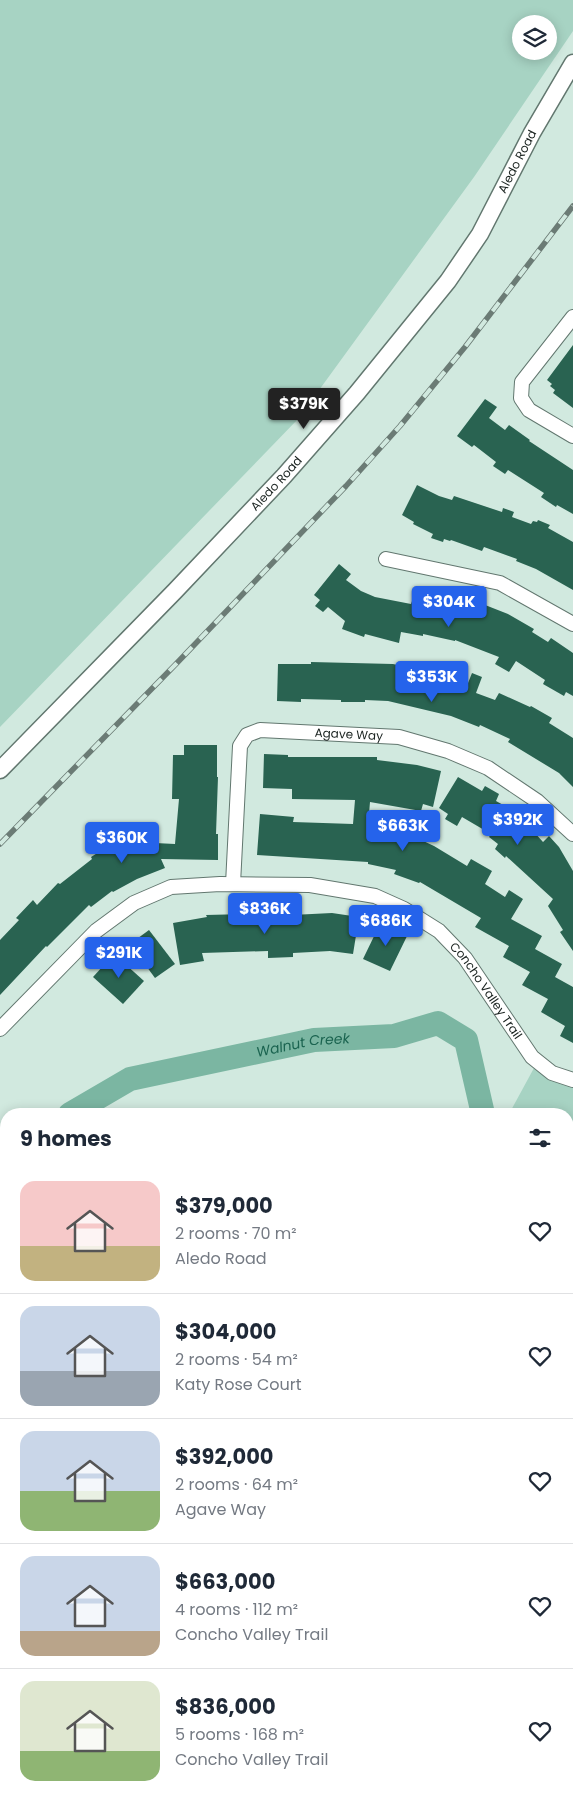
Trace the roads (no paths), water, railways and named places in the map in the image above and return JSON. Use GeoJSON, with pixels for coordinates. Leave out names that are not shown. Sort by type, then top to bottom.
{"type":"FeatureCollection","features":[{"type":"Feature","properties":{"kind":"street","name":"Aledo Road"},"geometry":{"type":"LineString","coordinates":[[0,770],[284,476],[357,393],[448,281],[480,234],[532,133],[573,63]]}},
{"type":"Feature","properties":{"kind":"street"},"geometry":{"type":"LineString","coordinates":[[573,317],[522,382],[521,398],[529,410],[573,436]]}},
{"type":"Feature","properties":{"kind":"street"},"geometry":{"type":"LineString","coordinates":[[386,559],[500,583],[573,624]]}},
{"type":"Feature","properties":{"kind":"street","name":"Agave Way"},"geometry":{"type":"LineString","coordinates":[[232,884],[240,746],[247,735],[260,730],[399,737],[448,751],[488,768],[537,801],[573,834]]}},
{"type":"Feature","properties":{"kind":"street","name":"Concho Valley Trail"},"geometry":{"type":"LineString","coordinates":[[0,1029],[96,931],[134,903],[171,887],[232,884],[310,885],[375,896],[404,909],[439,931],[465,958],[532,1057],[552,1073],[573,1080]]}},
{"type":"Feature","properties":{"kind":"waterway","name":"Walnut Creek"},"geometry":{"type":"LineString","coordinates":[[80,1108],[130,1079],[314,1040],[394,1036],[438,1023],[466,1040],[482,1108]]}},
{"type":"Feature","properties":{"kind":"railway"},"geometry":{"type":"LineString","coordinates":[[0,844],[175,665],[346,486],[400,426],[465,347],[573,206]]}}]}
